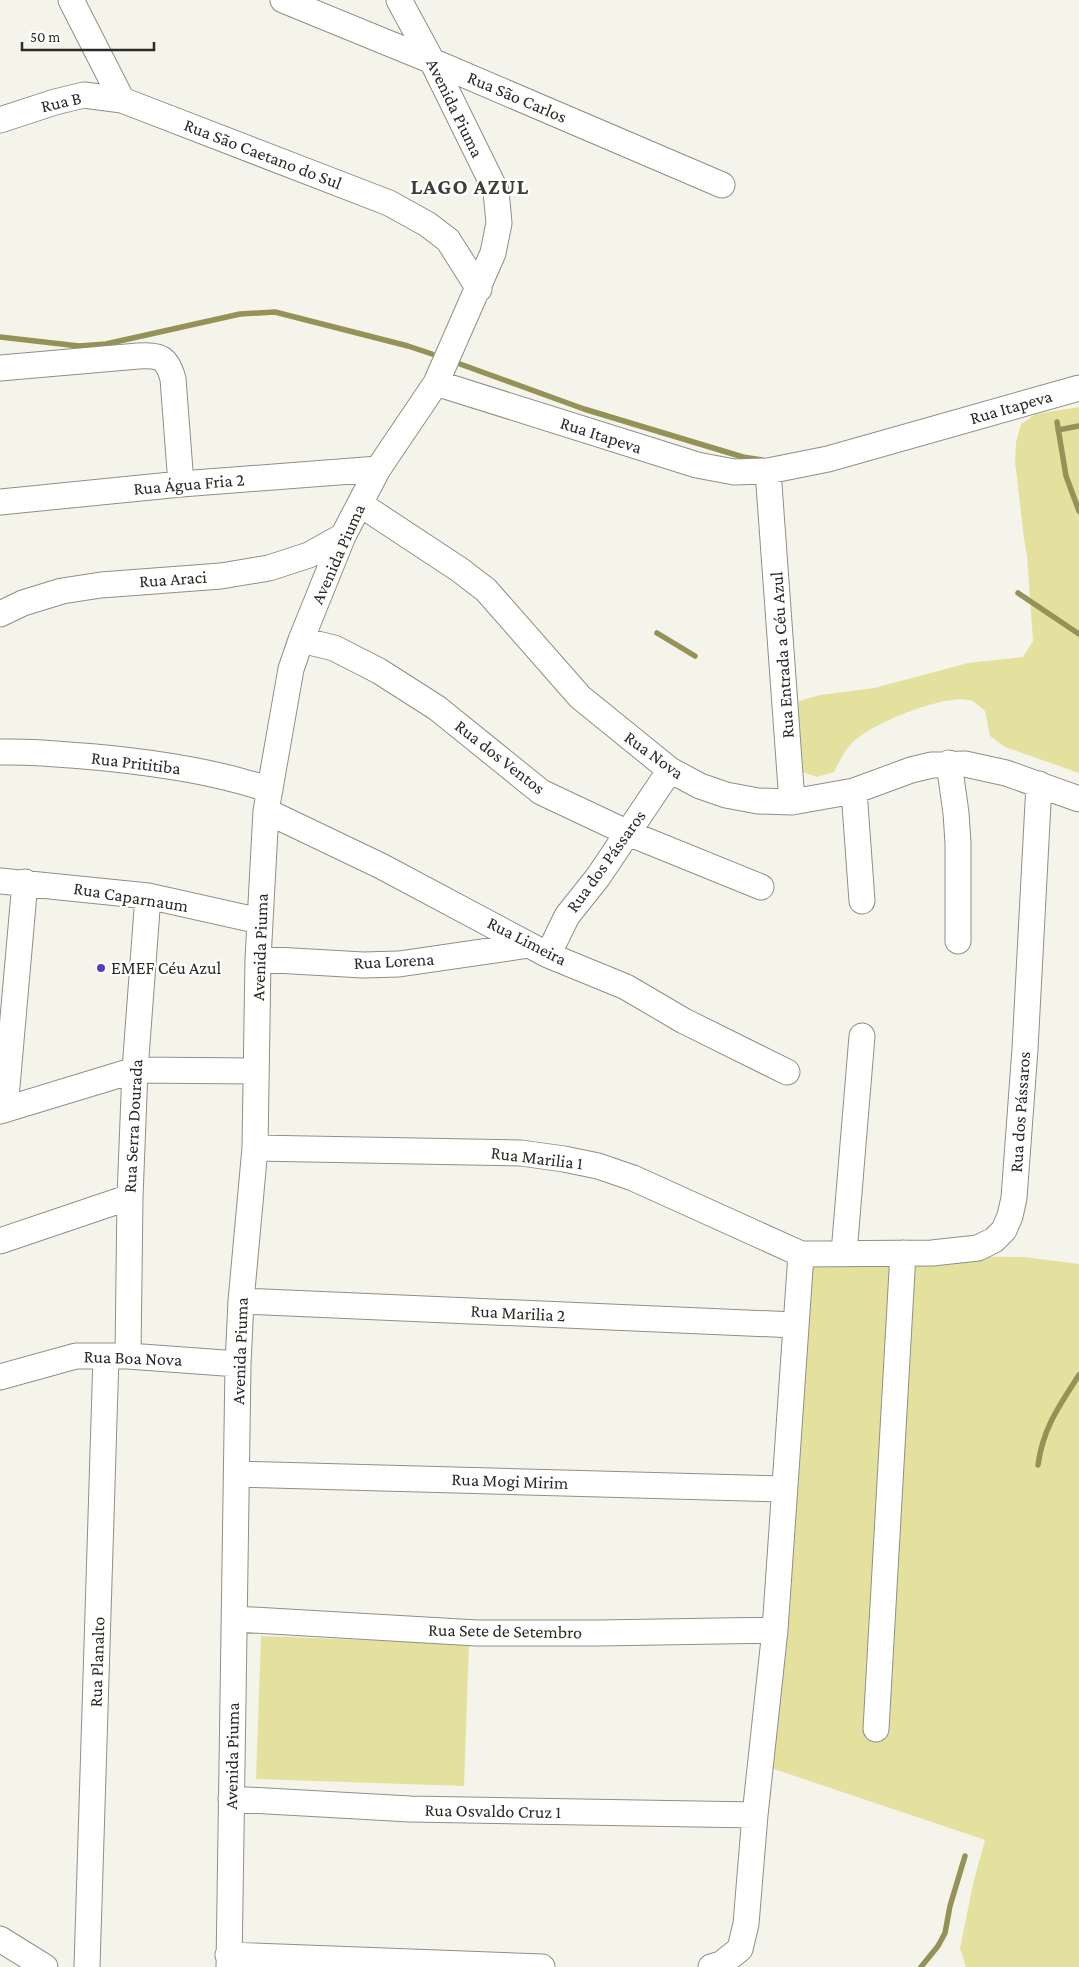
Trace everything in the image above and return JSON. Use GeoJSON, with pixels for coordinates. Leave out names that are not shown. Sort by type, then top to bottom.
{"type":"FeatureCollection","features":[{"type":"Feature","properties":{"kind":"street"},"geometry":{"type":"LineString","coordinates":[[71,0],[122,100]]}},
{"type":"Feature","properties":{"kind":"street","name":"Rua São Carlos"},"geometry":{"type":"LineString","coordinates":[[283,0],[432,61],[722,185]]}},
{"type":"Feature","properties":{"kind":"street","name":"Avenida Piuma"},"geometry":{"type":"LineString","coordinates":[[229,1961],[238,1364],[241,1300],[256,1148],[258,959],[268,800],[292,669],[301,640],[343,536],[378,469],[436,383],[479,289],[493,253],[498,223],[496,190],[432,61],[399,0]]}},
{"type":"Feature","properties":{"kind":"street","name":"Rua B"},"geometry":{"type":"LineString","coordinates":[[0,120],[55,102],[84,95],[122,100]]}},
{"type":"Feature","properties":{"kind":"street","name":"Rua São Caetano do Sul"},"geometry":{"type":"LineString","coordinates":[[122,100],[389,203],[427,224],[448,240],[479,289]]}},
{"type":"Feature","properties":{"kind":"street"},"geometry":{"type":"LineString","coordinates":[[0,368],[152,355],[160,357],[170,368],[173,379],[181,484]]}},
{"type":"Feature","properties":{"kind":"street","name":"Rua Itapeva"},"geometry":{"type":"LineString","coordinates":[[436,383],[697,465],[734,472],[768,471],[828,459],[1079,388]]}},
{"type":"Feature","properties":{"kind":"street","name":"Rua Água Fria 2"},"geometry":{"type":"LineString","coordinates":[[0,502],[181,484],[378,469]]}},
{"type":"Feature","properties":{"kind":"street","name":"Rua Entrada a Céu Azul"},"geometry":{"type":"LineString","coordinates":[[768,471],[792,802]]}},
{"type":"Feature","properties":{"kind":"street","name":"Rua Nova"},"geometry":{"type":"LineString","coordinates":[[360,504],[460,570],[486,590],[580,696],[670,770],[700,786],[726,795],[758,801],[792,802],[854,791],[911,770],[949,763],[965,764],[1006,773],[1079,799]]}},
{"type":"Feature","properties":{"kind":"street","name":"Rua Araci"},"geometry":{"type":"LineString","coordinates":[[0,614],[24,603],[62,591],[101,584],[222,576],[269,568],[309,555],[343,536]]}},
{"type":"Feature","properties":{"kind":"street","name":"Rua dos Ventos"},"geometry":{"type":"LineString","coordinates":[[301,640],[334,648],[379,671],[436,708],[541,792],[628,833],[761,887]]}},
{"type":"Feature","properties":{"kind":"street","name":"Rua Prititiba"},"geometry":{"type":"LineString","coordinates":[[0,752],[36,751],[163,764],[241,780],[268,800]]}},
{"type":"Feature","properties":{"kind":"street"},"geometry":{"type":"LineString","coordinates":[[949,763],[958,843],[958,941]]}},
{"type":"Feature","properties":{"kind":"street","name":"Rua dos Pássaros"},"geometry":{"type":"LineString","coordinates":[[538,950],[598,877],[670,770]]}},
{"type":"Feature","properties":{"kind":"street","name":"Rua dos Pássaros"},"geometry":{"type":"LineString","coordinates":[[801,1254],[955,1252],[978,1248],[994,1240],[1004,1230],[1010,1216],[1014,1198],[1024,1059],[1039,784]]}},
{"type":"Feature","properties":{"kind":"street"},"geometry":{"type":"LineString","coordinates":[[854,791],[862,901]]}},
{"type":"Feature","properties":{"kind":"street","name":"Rua Limeira"},"geometry":{"type":"LineString","coordinates":[[268,800],[381,866],[538,950],[626,987],[684,1021],[787,1072]]}},
{"type":"Feature","properties":{"kind":"street","name":"Rua Caparnaum"},"geometry":{"type":"LineString","coordinates":[[0,881],[25,882],[148,896],[260,921]]}},
{"type":"Feature","properties":{"kind":"street"},"geometry":{"type":"LineString","coordinates":[[25,882],[2,1110],[135,1070],[256,1072]]}},
{"type":"Feature","properties":{"kind":"street","name":"Rua Serra Dourada"},"geometry":{"type":"LineString","coordinates":[[117,1356],[130,1198],[135,1070],[148,896]]}},
{"type":"Feature","properties":{"kind":"street","name":"Rua Lorena"},"geometry":{"type":"LineString","coordinates":[[258,959],[363,965],[399,964],[538,950]]}},
{"type":"Feature","properties":{"kind":"street"},"geometry":{"type":"LineString","coordinates":[[844,1253],[862,1036]]}},
{"type":"Feature","properties":{"kind":"street","name":"Rua Marilia 1"},"geometry":{"type":"LineString","coordinates":[[256,1148],[521,1153],[564,1158],[598,1166],[633,1178],[801,1254]]}},
{"type":"Feature","properties":{"kind":"street"},"geometry":{"type":"LineString","coordinates":[[0,1241],[130,1198]]}},
{"type":"Feature","properties":{"kind":"street"},"geometry":{"type":"LineString","coordinates":[[876,1729],[904,1253]]}},
{"type":"Feature","properties":{"kind":"street"},"geometry":{"type":"LineString","coordinates":[[711,1967],[721,1964],[740,1949],[746,1924],[755,1815],[775,1630],[801,1254]]}},
{"type":"Feature","properties":{"kind":"street","name":"Rua Marilia 2"},"geometry":{"type":"LineString","coordinates":[[241,1300],[795,1325]]}},
{"type":"Feature","properties":{"kind":"street","name":"Rua Boa Nova"},"geometry":{"type":"LineString","coordinates":[[0,1377],[76,1356],[117,1356],[238,1364]]}},
{"type":"Feature","properties":{"kind":"street","name":"Rua Planalto"},"geometry":{"type":"LineString","coordinates":[[87,1967],[117,1356]]}},
{"type":"Feature","properties":{"kind":"street","name":"Rua Mogi Mirim"},"geometry":{"type":"LineString","coordinates":[[237,1474],[784,1489]]}},
{"type":"Feature","properties":{"kind":"street","name":"Rua Sete de Setembro"},"geometry":{"type":"LineString","coordinates":[[235,1619],[477,1633],[775,1630]]}},
{"type":"Feature","properties":{"kind":"street","name":"Rua Osvaldo Cruz 1"},"geometry":{"type":"LineString","coordinates":[[231,1799],[410,1809],[755,1815]]}},
{"type":"Feature","properties":{"kind":"street"},"geometry":{"type":"LineString","coordinates":[[0,1939],[44,1967]]}},
{"type":"Feature","properties":{"kind":"street"},"geometry":{"type":"LineString","coordinates":[[229,1961],[542,1967]]}},
{"type":"Feature","properties":{"kind":"shaded area"},"geometry":{"type":"Polygon","coordinates":[[[1079,407],[1079,773],[1005,747],[990,736],[985,711],[969,700],[958,699],[908,712],[874,727],[849,746],[834,772],[817,777],[800,771],[796,718],[799,701],[820,695],[874,688],[968,663],[1023,657],[1033,641],[1027,556],[1015,461],[1016,442],[1021,424],[1036,414],[1079,407]]]}},
{"type":"Feature","properties":{"kind":"shaded area"},"geometry":{"type":"Polygon","coordinates":[[[797,1255],[1024,1257],[1079,1264],[1079,1967],[966,1967],[960,1948],[973,1884],[985,1840],[753,1762],[797,1255]]]}},
{"type":"Feature","properties":{"kind":"shaded area"},"geometry":{"type":"Polygon","coordinates":[[[261,1636],[469,1644],[464,1786],[256,1779],[261,1636]]]}},
{"type":"Feature","properties":{"kind":"waterway"},"geometry":{"type":"LineString","coordinates":[[0,337],[79,346],[106,344],[240,314],[275,312],[408,346],[432,354]]}},
{"type":"Feature","properties":{"kind":"waterway"},"geometry":{"type":"LineString","coordinates":[[460,364],[584,409],[743,457],[762,460]]}},
{"type":"Feature","properties":{"kind":"waterway"},"geometry":{"type":"LineString","coordinates":[[1057,422],[1066,476],[1079,511]]}},
{"type":"Feature","properties":{"kind":"waterway"},"geometry":{"type":"LineString","coordinates":[[1058,430],[1079,426]]}},
{"type":"Feature","properties":{"kind":"waterway"},"geometry":{"type":"LineString","coordinates":[[1018,593],[1079,634]]}},
{"type":"Feature","properties":{"kind":"waterway"},"geometry":{"type":"LineString","coordinates":[[657,633],[695,656]]}},
{"type":"Feature","properties":{"kind":"waterway"},"geometry":{"type":"LineString","coordinates":[[1038,1465],[1048,1428],[1079,1375]]}},
{"type":"Feature","properties":{"kind":"waterway"},"geometry":{"type":"LineString","coordinates":[[921,1967],[938,1946],[945,1933],[950,1906],[965,1856]]}},
{"type":"Feature","properties":{"kind":"place","name":"EMEF Céu Azul"},"geometry":{"type":"Point","coordinates":[101,968]}},
{"type":"Feature","properties":{"kind":"district","name":"LAGO AZUL"},"geometry":{"type":"Point","coordinates":[470,186]}}]}
